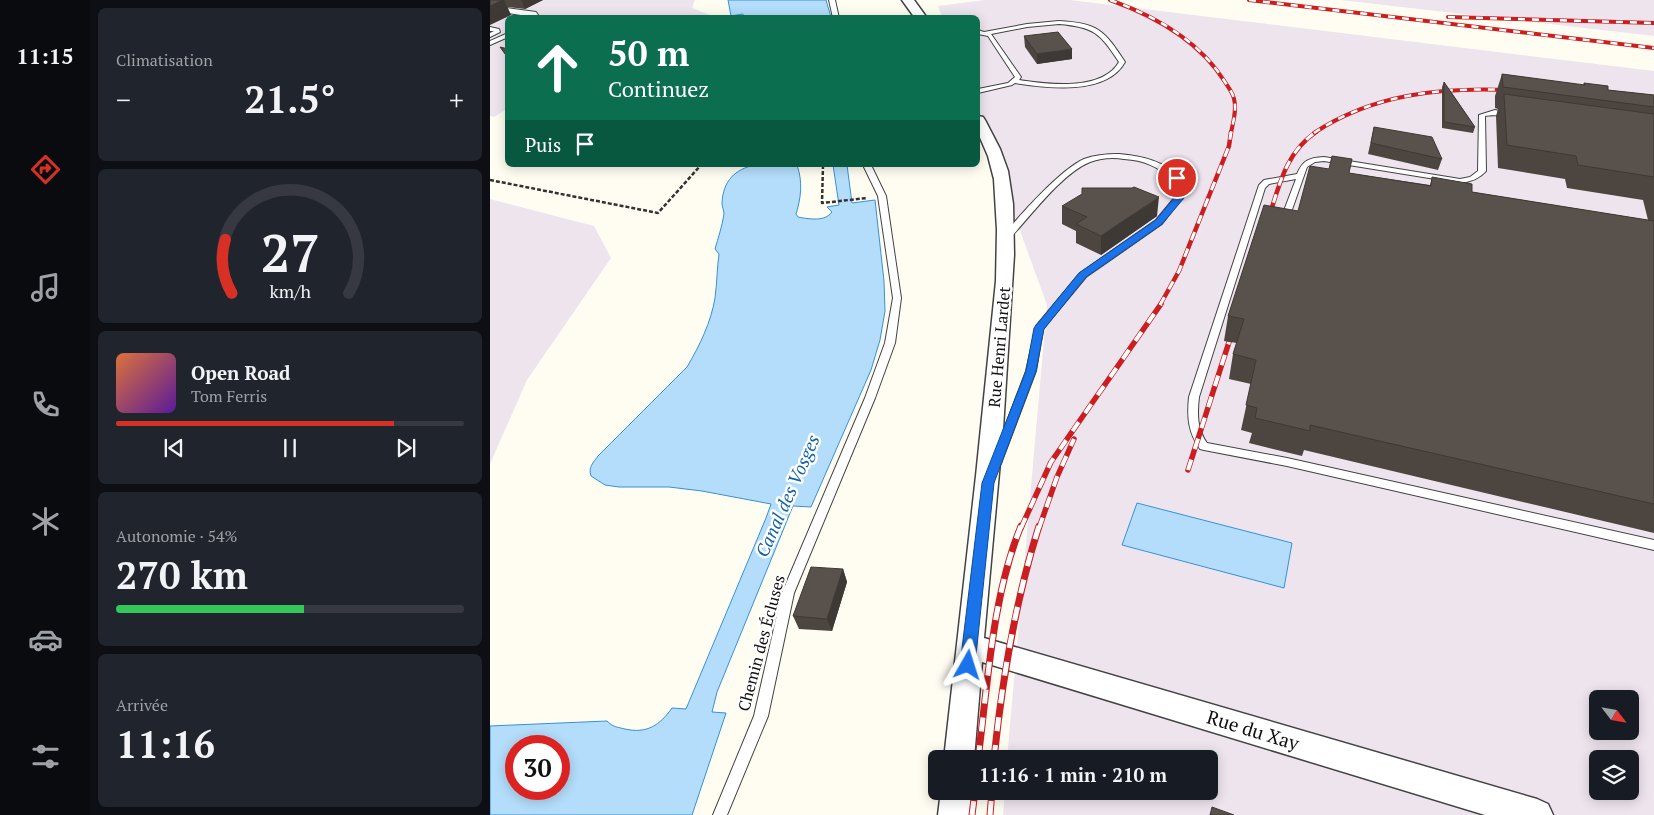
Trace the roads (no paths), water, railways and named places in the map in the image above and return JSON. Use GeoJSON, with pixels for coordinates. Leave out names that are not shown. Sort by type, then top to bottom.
{"type":"FeatureCollection","features":[{"type":"Feature","properties":{"kind":"street"},"geometry":{"type":"LineString","coordinates":[[908,0],[919,15]]}},
{"type":"Feature","properties":{"kind":"street","name":"Rue Henri Lardet"},"geometry":{"type":"LineString","coordinates":[[960,750],[969,646],[988,483],[1007,248],[1002,177],[980,124]]}},
{"type":"Feature","properties":{"kind":"street","name":"Rue du Xay"},"geometry":{"type":"LineString","coordinates":[[969,646],[1537,815]]}},
{"type":"Feature","properties":{"kind":"street"},"geometry":{"type":"LineString","coordinates":[[954,815],[955,800]]}},
{"type":"Feature","properties":{"kind":"lane"},"geometry":{"type":"LineString","coordinates":[[832,0],[835,15]]}},
{"type":"Feature","properties":{"kind":"lane"},"geometry":{"type":"LineString","coordinates":[[490,8],[536,15]]}},
{"type":"Feature","properties":{"kind":"lane"},"geometry":{"type":"LineString","coordinates":[[980,32],[1038,24],[1066,24],[1088,28],[1100,32],[1122,62],[1119,69],[1109,76],[1086,84],[1054,87],[1015,81]]}},
{"type":"Feature","properties":{"kind":"lane"},"geometry":{"type":"LineString","coordinates":[[490,29],[497,30],[497,32],[490,35]]}},
{"type":"Feature","properties":{"kind":"lane"},"geometry":{"type":"LineString","coordinates":[[980,91],[1010,84],[1018,77],[990,35],[985,32]]}},
{"type":"Feature","properties":{"kind":"lane"},"geometry":{"type":"LineString","coordinates":[[490,43],[505,36]]}},
{"type":"Feature","properties":{"kind":"lane"},"geometry":{"type":"LineString","coordinates":[[1281,229],[1300,176],[1307,163],[1324,159],[1460,181],[1469,180],[1478,176],[1482,171],[1482,115],[1495,112],[1513,115]]}},
{"type":"Feature","properties":{"kind":"lane"},"geometry":{"type":"LineString","coordinates":[[988,483],[1031,371],[1039,328],[1083,275],[1159,222],[1179,198],[1177,178],[1158,165],[1136,158],[1118,156],[1094,158],[1080,163],[1065,175],[1006,237]]}},
{"type":"Feature","properties":{"kind":"lane","name":"Chemin des Écluses"},"geometry":{"type":"LineString","coordinates":[[720,815],[761,716],[788,593],[870,398],[890,343],[897,298],[882,196],[868,167]]}},
{"type":"Feature","properties":{"kind":"lane"},"geometry":{"type":"LineString","coordinates":[[1300,176],[1267,182],[1262,187],[1194,397],[1192,419],[1198,439],[1204,446],[1288,462],[1654,545]]}},
{"type":"Feature","properties":{"kind":"water"},"geometry":{"type":"Polygon","coordinates":[[[728,0],[826,0],[830,15],[743,14],[731,15],[728,0]]]}},
{"type":"Feature","properties":{"kind":"water","name":"Canal des Vosges"},"geometry":{"type":"Polygon","coordinates":[[[748,167],[798,167],[801,184],[796,214],[798,217],[821,219],[832,212],[827,207],[839,205],[833,167],[847,167],[852,203],[875,200],[884,281],[885,311],[880,340],[871,370],[811,507],[793,506],[717,692],[712,712],[726,713],[692,815],[490,815],[490,726],[607,721],[617,727],[640,730],[652,727],[658,723],[672,708],[686,709],[766,518],[771,504],[669,487],[619,487],[605,485],[591,476],[590,473],[592,465],[598,456],[687,367],[696,350],[708,325],[715,298],[719,254],[715,249],[724,214],[723,195],[728,182],[736,173],[748,167]]]}},
{"type":"Feature","properties":{"kind":"water"},"geometry":{"type":"Polygon","coordinates":[[[1137,503],[1292,543],[1284,588],[1122,545],[1137,503]]]}},
{"type":"Feature","properties":{"kind":"railway"},"geometry":{"type":"LineString","coordinates":[[1110,0],[1127,6],[1175,31],[1214,67],[1229,88],[1235,103],[1231,133]]}},
{"type":"Feature","properties":{"kind":"railway"},"geometry":{"type":"LineString","coordinates":[[1249,0],[1654,48]]}},
{"type":"Feature","properties":{"kind":"railway"},"geometry":{"type":"LineString","coordinates":[[1448,17],[1654,23]]}},
{"type":"Feature","properties":{"kind":"railway"},"geometry":{"type":"LineString","coordinates":[[1314,133],[1360,109],[1384,101],[1433,92],[1484,89],[1510,90]]}},
{"type":"Feature","properties":{"kind":"railway"},"geometry":{"type":"LineString","coordinates":[[1160,305],[1179,271],[1229,146],[1231,132]]}},
{"type":"Feature","properties":{"kind":"railway"},"geometry":{"type":"LineString","coordinates":[[1268,220],[1284,172],[1290,160],[1305,140],[1316,132]]}},
{"type":"Feature","properties":{"kind":"railway"},"geometry":{"type":"LineString","coordinates":[[1021,528],[1051,462],[1161,304]]}},
{"type":"Feature","properties":{"kind":"railway"},"geometry":{"type":"LineString","coordinates":[[1188,470],[1229,342]]}},
{"type":"Feature","properties":{"kind":"railway"},"geometry":{"type":"LineString","coordinates":[[1039,528],[1057,477],[1074,439]]}},
{"type":"Feature","properties":{"kind":"railway"},"geometry":{"type":"LineString","coordinates":[[979,750],[997,611],[1011,553],[1021,526]]}},
{"type":"Feature","properties":{"kind":"railway"},"geometry":{"type":"LineString","coordinates":[[995,750],[1010,641],[1023,583],[1039,526]]}},
{"type":"Feature","properties":{"kind":"railway"},"geometry":{"type":"LineString","coordinates":[[972,815],[974,800]]}},
{"type":"Feature","properties":{"kind":"railway"},"geometry":{"type":"LineString","coordinates":[[990,815],[991,800]]}}]}
